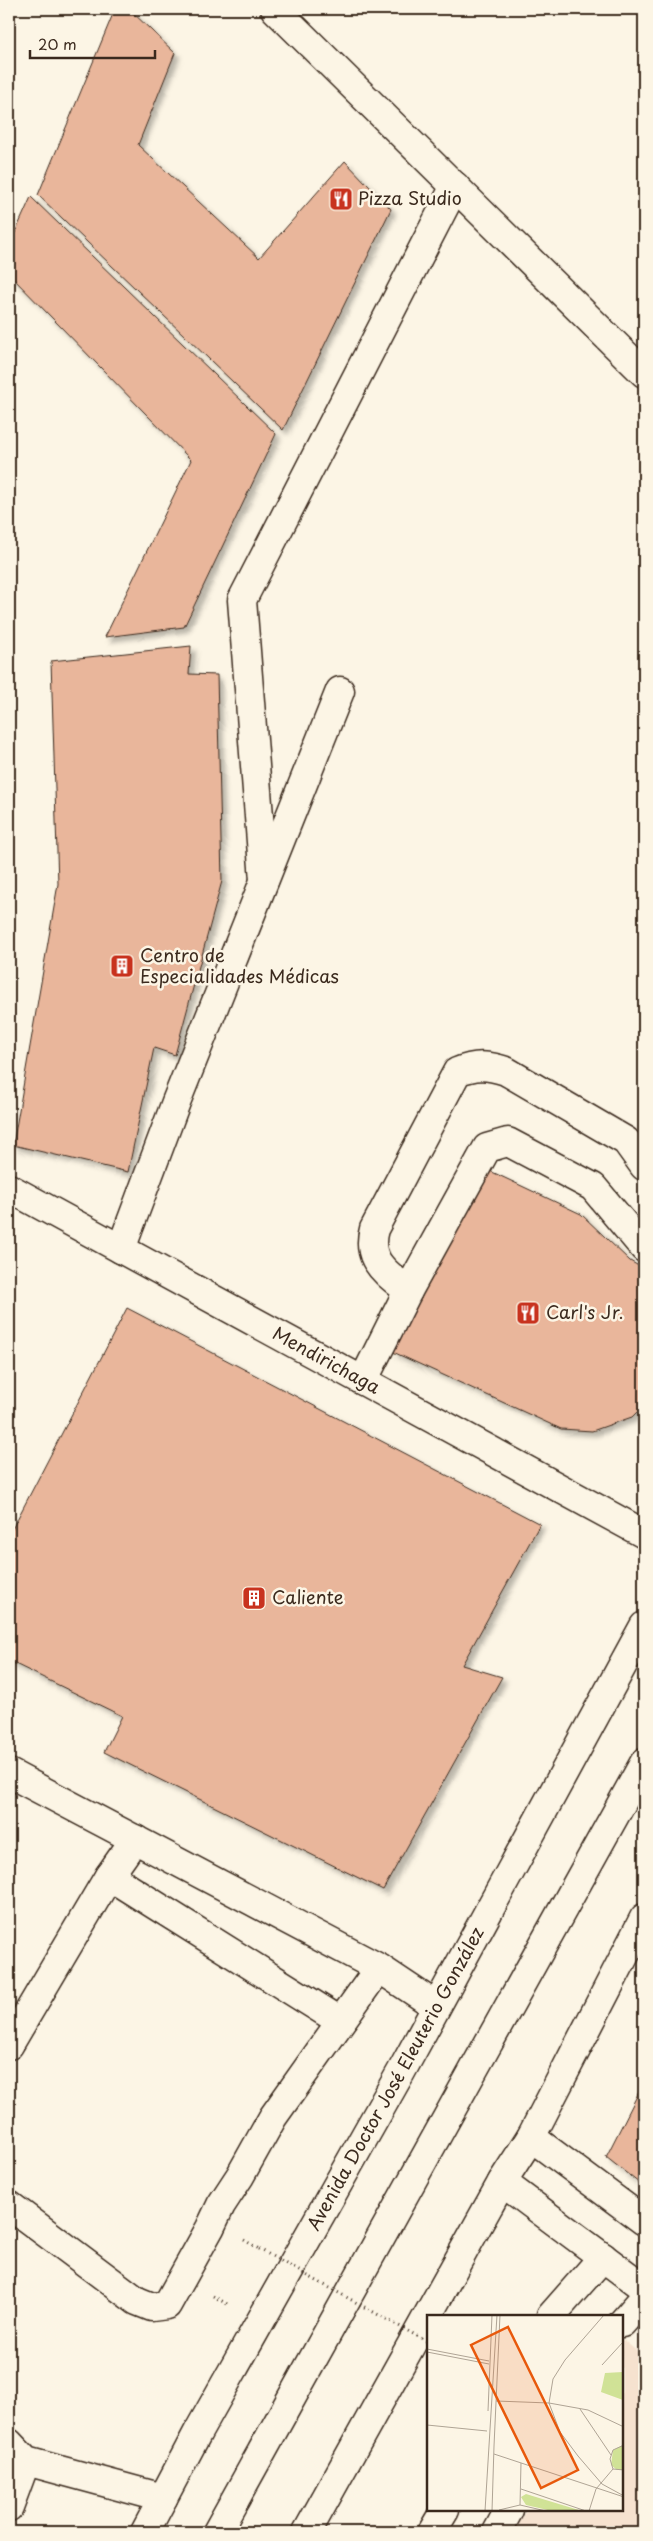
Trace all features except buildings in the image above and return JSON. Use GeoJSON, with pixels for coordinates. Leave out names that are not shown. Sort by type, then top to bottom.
{"type":"FeatureCollection","features":[{"type":"Feature","properties":{"kind":"main road"},"geometry":{"type":"LineString","coordinates":[[275,9],[644,373]]}},
{"type":"Feature","properties":{"kind":"main road"},"geometry":{"type":"LineString","coordinates":[[264,880],[242,600],[455,186]]}},
{"type":"Feature","properties":{"kind":"main road"},"geometry":{"type":"LineString","coordinates":[[121,1249],[176,1102],[340,691]]}},
{"type":"Feature","properties":{"kind":"main road"},"geometry":{"type":"LineString","coordinates":[[408,1291],[378,1265],[371,1240],[374,1229],[457,1072],[474,1065],[491,1066],[506,1071],[626,1141],[644,1166]]}},
{"type":"Feature","properties":{"kind":"main road"},"geometry":{"type":"LineString","coordinates":[[363,1381],[408,1291],[487,1148],[508,1142],[594,1187],[644,1248]]}},
{"type":"Feature","properties":{"kind":"main road","name":"Mendirichaga"},"geometry":{"type":"LineString","coordinates":[[9,1188],[644,1534]]}},
{"type":"Feature","properties":{"kind":"main road","name":"Avenida Doctor José Eleuterio González"},"geometry":{"type":"LineString","coordinates":[[145,2532],[644,1626]]}},
{"type":"Feature","properties":{"kind":"main road"},"geometry":{"type":"LineString","coordinates":[[217,2532],[644,1763]]}},
{"type":"Feature","properties":{"kind":"main road"},"geometry":{"type":"LineString","coordinates":[[9,1773],[379,1968],[436,2006]]}},
{"type":"Feature","properties":{"kind":"main road"},"geometry":{"type":"LineString","coordinates":[[9,2045],[109,1876],[135,1839]]}},
{"type":"Feature","properties":{"kind":"main road"},"geometry":{"type":"LineString","coordinates":[[109,1876],[340,2021]]}},
{"type":"Feature","properties":{"kind":"main road"},"geometry":{"type":"LineString","coordinates":[[428,2315],[502,2182],[531,2136],[644,1918]]}},
{"type":"Feature","properties":{"kind":"main road"},"geometry":{"type":"LineString","coordinates":[[9,2205],[137,2301],[152,2307],[167,2305],[221,2205],[240,2176],[273,2117],[379,1968]]}},
{"type":"Feature","properties":{"kind":"main road"},"geometry":{"type":"LineString","coordinates":[[531,2136],[644,2221]]}},
{"type":"Feature","properties":{"kind":"main road"},"geometry":{"type":"LineString","coordinates":[[502,2182],[644,2288]]}},
{"type":"Feature","properties":{"kind":"main road"},"geometry":{"type":"LineString","coordinates":[[552,2315],[603,2257]]}},
{"type":"Feature","properties":{"kind":"main road"},"geometry":{"type":"LineString","coordinates":[[623,2322],[644,2298]]}},
{"type":"Feature","properties":{"kind":"main road"},"geometry":{"type":"LineString","coordinates":[[307,2532],[427,2317]]}},
{"type":"Feature","properties":{"kind":"main road"},"geometry":{"type":"LineString","coordinates":[[9,2506],[17,2452],[163,2498]]}},
{"type":"Feature","properties":{"kind":"main road"},"geometry":{"type":"LineString","coordinates":[[432,2532],[444,2511]]}},
{"type":"Feature","properties":{"kind":"main road"},"geometry":{"type":"LineString","coordinates":[[497,2532],[508,2511]]}},
{"type":"Feature","properties":{"kind":"path"},"geometry":{"type":"LineString","coordinates":[[238,2247],[243,2239],[427,2341]]}},
{"type":"Feature","properties":{"kind":"path"},"geometry":{"type":"LineString","coordinates":[[216,2287],[212,2295],[260,2322]]}},
{"type":"Feature","properties":{"kind":"shaded area"},"geometry":{"type":"Polygon","coordinates":[[[623,2340],[644,2357],[644,2532],[515,2532],[526,2511],[623,2511],[623,2340]]]}},
{"type":"Feature","properties":{"kind":"place","name":"Pizza Studio"},"geometry":{"type":"Point","coordinates":[341,199]}},
{"type":"Feature","properties":{"kind":"place","name":"Centro de Especialidades Médicas"},"geometry":{"type":"Point","coordinates":[122,966]}},
{"type":"Feature","properties":{"kind":"place","name":"Carl's Jr."},"geometry":{"type":"Point","coordinates":[528,1313]}},
{"type":"Feature","properties":{"kind":"place","name":"Caliente"},"geometry":{"type":"Point","coordinates":[254,1598]}}]}
